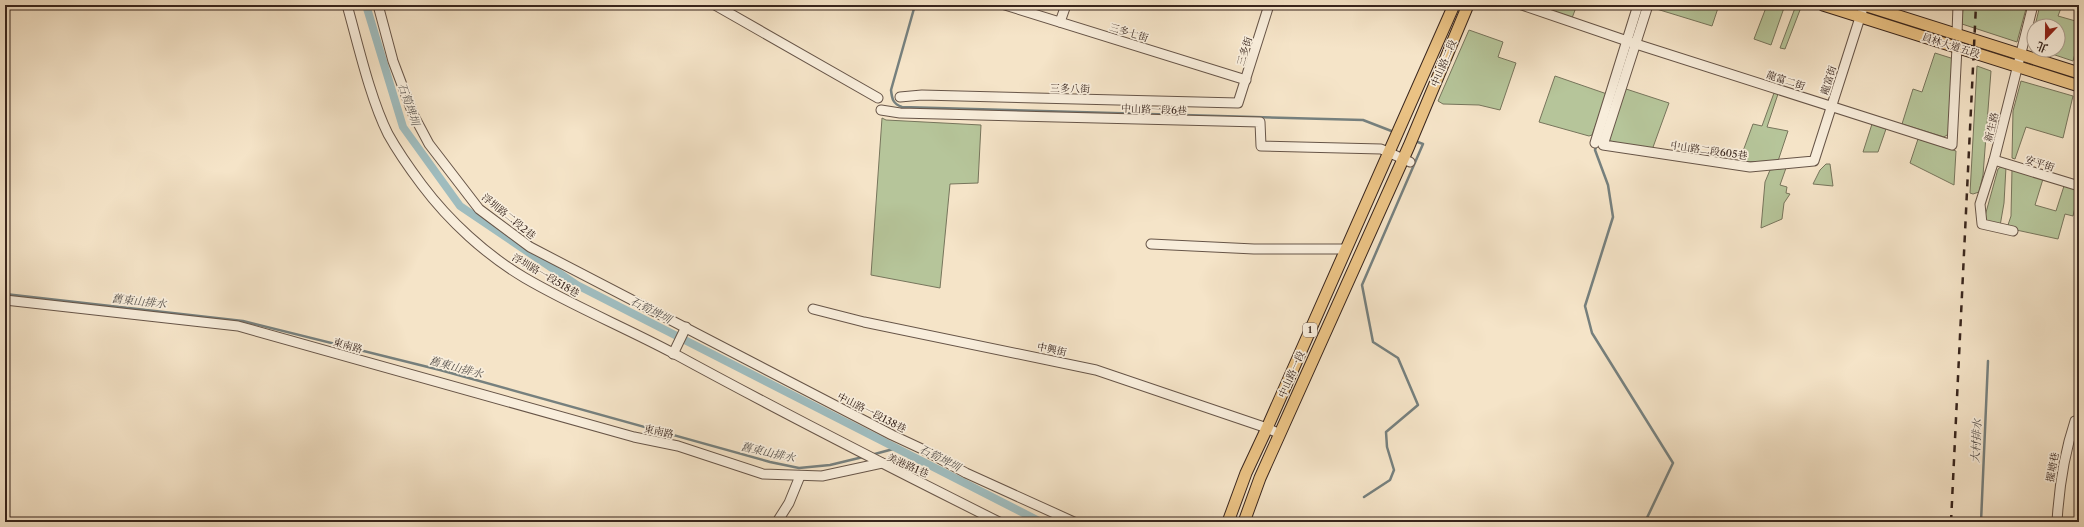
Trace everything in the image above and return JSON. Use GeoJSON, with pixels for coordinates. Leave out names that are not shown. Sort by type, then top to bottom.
{"type":"FeatureCollection","features":[{"type":"Feature","properties":{"kind":"main road","name":"中山路二段"},"geometry":{"type":"LineString","coordinates":[[1395,139],[1454,5]]}},
{"type":"Feature","properties":{"kind":"main road","name":"中山路二段"},"geometry":{"type":"LineString","coordinates":[[1409,146],[1468,5]]}},
{"type":"Feature","properties":{"kind":"main road","name":"員林大道五段"},"geometry":{"type":"LineString","coordinates":[[1823,5],[2079,86]]}},
{"type":"Feature","properties":{"kind":"main road","name":"員林大道五段"},"geometry":{"type":"LineString","coordinates":[[1864,5],[2079,73]]}},
{"type":"Feature","properties":{"kind":"main road","name":"中山路一段"},"geometry":{"type":"LineString","coordinates":[[1228,522],[1246,473],[1395,139]]}},
{"type":"Feature","properties":{"kind":"main road","name":"中山路一段"},"geometry":{"type":"LineString","coordinates":[[1244,522],[1280,434],[1406,161],[1409,146]]}},
{"type":"Feature","properties":{"kind":"street","name":"浮圳路一段518巷"},"geometry":{"type":"LineString","coordinates":[[347,5],[375,99],[387,132],[422,185],[468,235],[500,261],[525,278],[882,463]]}},
{"type":"Feature","properties":{"kind":"street","name":"浮圳路二段2巷"},"geometry":{"type":"LineString","coordinates":[[378,5],[393,61],[413,114],[429,144],[479,209],[530,247],[686,327]]}},
{"type":"Feature","properties":{"kind":"street"},"geometry":{"type":"LineString","coordinates":[[715,5],[878,98]]}},
{"type":"Feature","properties":{"kind":"street","name":"三多七街"},"geometry":{"type":"LineString","coordinates":[[1005,5],[1246,80]]}},
{"type":"Feature","properties":{"kind":"street"},"geometry":{"type":"LineString","coordinates":[[1060,22],[1066,5]]}},
{"type":"Feature","properties":{"kind":"street","name":"龍富二街"},"geometry":{"type":"LineString","coordinates":[[1522,5],[1952,145],[1957,47]]}},
{"type":"Feature","properties":{"kind":"street"},"geometry":{"type":"LineString","coordinates":[[1632,42],[1638,5]]}},
{"type":"Feature","properties":{"kind":"street"},"geometry":{"type":"LineString","coordinates":[[1632,42],[1648,5]]}},
{"type":"Feature","properties":{"kind":"street","name":"龍富街"},"geometry":{"type":"LineString","coordinates":[[1814,161],[1864,5]]}},
{"type":"Feature","properties":{"kind":"street"},"geometry":{"type":"LineString","coordinates":[[1958,5],[1958,34]]}},
{"type":"Feature","properties":{"kind":"street","name":"新生路"},"geometry":{"type":"LineString","coordinates":[[2013,231],[1982,224],[1980,204],[1994,160],[2033,5]]}},
{"type":"Feature","properties":{"kind":"street","name":"三多街"},"geometry":{"type":"LineString","coordinates":[[1238,103],[1267,6]]}},
{"type":"Feature","properties":{"kind":"street","name":"中山路二段605巷"},"geometry":{"type":"LineString","coordinates":[[1632,42],[1599,144],[1750,167],[1814,161]]}},
{"type":"Feature","properties":{"kind":"street","name":"三多八街"},"geometry":{"type":"LineString","coordinates":[[900,97],[922,95],[1238,103]]}},
{"type":"Feature","properties":{"kind":"street","name":"中山路一段6巷"},"geometry":{"type":"LineString","coordinates":[[881,110],[907,113],[1260,122],[1261,146],[1381,149],[1406,161]]}},
{"type":"Feature","properties":{"kind":"street","name":"安平街"},"geometry":{"type":"LineString","coordinates":[[1994,160],[2079,186]]}},
{"type":"Feature","properties":{"kind":"street"},"geometry":{"type":"LineString","coordinates":[[1151,244],[1254,249],[1346,249]]}},
{"type":"Feature","properties":{"kind":"street","name":"東南路"},"geometry":{"type":"LineString","coordinates":[[5,300],[238,326],[634,437],[678,446]]}},
{"type":"Feature","properties":{"kind":"street","name":"中興街"},"geometry":{"type":"LineString","coordinates":[[813,309],[864,322],[1096,370],[1267,428],[1280,434]]}},
{"type":"Feature","properties":{"kind":"street"},"geometry":{"type":"LineString","coordinates":[[673,354],[686,327]]}},
{"type":"Feature","properties":{"kind":"street","name":"中山路一段138巷"},"geometry":{"type":"LineString","coordinates":[[686,327],[779,377],[966,473],[1074,522]]}},
{"type":"Feature","properties":{"kind":"street","name":"擺塘巷"},"geometry":{"type":"LineString","coordinates":[[2057,522],[2058,491],[2064,471],[2066,448],[2075,421],[2079,422]]}},
{"type":"Feature","properties":{"kind":"street","name":"美港路1巷"},"geometry":{"type":"LineString","coordinates":[[678,446],[763,474],[822,476],[882,463],[999,522]]}},
{"type":"Feature","properties":{"kind":"street"},"geometry":{"type":"LineString","coordinates":[[777,522],[789,503],[800,476]]}},
{"type":"Feature","properties":{"kind":"green space"},"geometry":{"type":"Polygon","coordinates":[[[1537,5],[1577,5],[1572,18],[1537,7],[1537,5]]]}},
{"type":"Feature","properties":{"kind":"green space"},"geometry":{"type":"Polygon","coordinates":[[[1650,5],[1719,5],[1712,26],[1650,7],[1650,5]]]}},
{"type":"Feature","properties":{"kind":"green space"},"geometry":{"type":"Polygon","coordinates":[[[1767,5],[1785,5],[1771,45],[1754,39],[1767,5]]]}},
{"type":"Feature","properties":{"kind":"green space"},"geometry":{"type":"Polygon","coordinates":[[[1963,5],[2027,5],[2017,42],[1962,24],[1963,5]]]}},
{"type":"Feature","properties":{"kind":"green space"},"geometry":{"type":"Polygon","coordinates":[[[2040,5],[2053,5],[2061,8],[2058,16],[2065,18],[2037,18],[2040,5]]]}},
{"type":"Feature","properties":{"kind":"green space"},"geometry":{"type":"Polygon","coordinates":[[[1795,8],[1800,10],[1785,49],[1780,48],[1795,8]]]}},
{"type":"Feature","properties":{"kind":"green space"},"geometry":{"type":"Polygon","coordinates":[[[1876,15],[1921,27],[1975,46],[1969,46],[1876,15]]]}},
{"type":"Feature","properties":{"kind":"green space"},"geometry":{"type":"Polygon","coordinates":[[[2066,18],[2079,22],[2079,39],[2073,61],[2064,58],[2066,58],[2066,18]]]}},
{"type":"Feature","properties":{"kind":"green space"},"geometry":{"type":"Polygon","coordinates":[[[1469,30],[1503,42],[1498,57],[1516,63],[1500,110],[1479,105],[1443,104],[1438,101],[1469,30]]]}},
{"type":"Feature","properties":{"kind":"green space"},"geometry":{"type":"Polygon","coordinates":[[[1935,53],[1954,59],[1950,133],[1944,137],[1902,124],[1913,89],[1922,92],[1935,53]]]}},
{"type":"Feature","properties":{"kind":"green space"},"geometry":{"type":"Polygon","coordinates":[[[1977,66],[1991,71],[1983,175],[1979,192],[1973,194],[1970,193],[1977,66]]]}},
{"type":"Feature","properties":{"kind":"green space"},"geometry":{"type":"Polygon","coordinates":[[[1555,76],[1607,94],[1592,135],[1589,136],[1539,122],[1555,76]]]}},
{"type":"Feature","properties":{"kind":"green space"},"geometry":{"type":"Polygon","coordinates":[[[2021,81],[2073,96],[2063,138],[2026,127],[2015,159],[2012,158],[2013,111],[2021,81]]]}},
{"type":"Feature","properties":{"kind":"green space"},"geometry":{"type":"Polygon","coordinates":[[[1623,88],[1669,103],[1652,150],[1610,141],[1608,136],[1623,88]]]}},
{"type":"Feature","properties":{"kind":"green space"},"geometry":{"type":"Polygon","coordinates":[[[1774,93],[1778,94],[1767,127],[1788,131],[1778,161],[1739,162],[1753,124],[1762,126],[1774,93]]]}},
{"type":"Feature","properties":{"kind":"green space"},"geometry":{"type":"Polygon","coordinates":[[[882,118],[886,120],[981,125],[978,183],[950,184],[940,288],[871,275],[882,118]]]}},
{"type":"Feature","properties":{"kind":"green space"},"geometry":{"type":"Polygon","coordinates":[[[1872,124],[1886,129],[1878,152],[1863,152],[1872,124]]]}},
{"type":"Feature","properties":{"kind":"green space"},"geometry":{"type":"Polygon","coordinates":[[[1918,139],[1956,151],[1954,185],[1910,163],[1918,139]]]}},
{"type":"Feature","properties":{"kind":"green space"},"geometry":{"type":"Polygon","coordinates":[[[1826,164],[1830,164],[1833,186],[1813,184],[1820,170],[1826,164]]]}},
{"type":"Feature","properties":{"kind":"green space"},"geometry":{"type":"Polygon","coordinates":[[[2002,166],[2006,167],[2004,203],[2000,226],[1987,221],[1985,216],[1998,169],[2002,166]]]}},
{"type":"Feature","properties":{"kind":"green space"},"geometry":{"type":"Polygon","coordinates":[[[1786,168],[1780,185],[1787,187],[1786,193],[1790,194],[1784,203],[1782,219],[1761,228],[1765,182],[1770,170],[1786,168]]]}},
{"type":"Feature","properties":{"kind":"green space"},"geometry":{"type":"Polygon","coordinates":[[[2012,169],[2043,179],[2035,205],[2056,211],[2064,186],[2079,190],[2073,216],[2065,214],[2058,239],[2007,228],[2011,216],[2012,169]]]}},
{"type":"Feature","properties":{"kind":"waterway","name":"石筍埤圳"},"geometry":{"type":"LineString","coordinates":[[366,5],[403,127],[460,206],[577,285],[1041,522]]}},
{"type":"Feature","properties":{"kind":"waterway"},"geometry":{"type":"LineString","coordinates":[[915,5],[891,90],[894,101],[902,107],[1363,120],[1394,132]]}},
{"type":"Feature","properties":{"kind":"waterway"},"geometry":{"type":"LineString","coordinates":[[1364,497],[1390,480],[1394,470],[1387,447],[1386,432],[1418,405],[1398,358],[1373,342],[1362,285],[1423,144],[1415,141]]}},
{"type":"Feature","properties":{"kind":"waterway"},"geometry":{"type":"LineString","coordinates":[[1597,144],[1595,150],[1608,185],[1613,217],[1585,306],[1592,333],[1673,463],[1645,522]]}},
{"type":"Feature","properties":{"kind":"waterway","name":"舊東山排水"},"geometry":{"type":"LineString","coordinates":[[5,294],[243,321],[440,370],[770,462],[799,468],[830,465],[863,457]]}},
{"type":"Feature","properties":{"kind":"waterway","name":"大村排水"},"geometry":{"type":"LineString","coordinates":[[1981,522],[1988,361]]}},
{"type":"Feature","properties":{"kind":"waterway","name":"舊東山排水"},"geometry":{"type":"LineString","coordinates":[[871,455],[897,448]]}},
{"type":"Feature","properties":{"kind":"railway"},"geometry":{"type":"LineString","coordinates":[[1951,522],[1976,5]]}}]}
